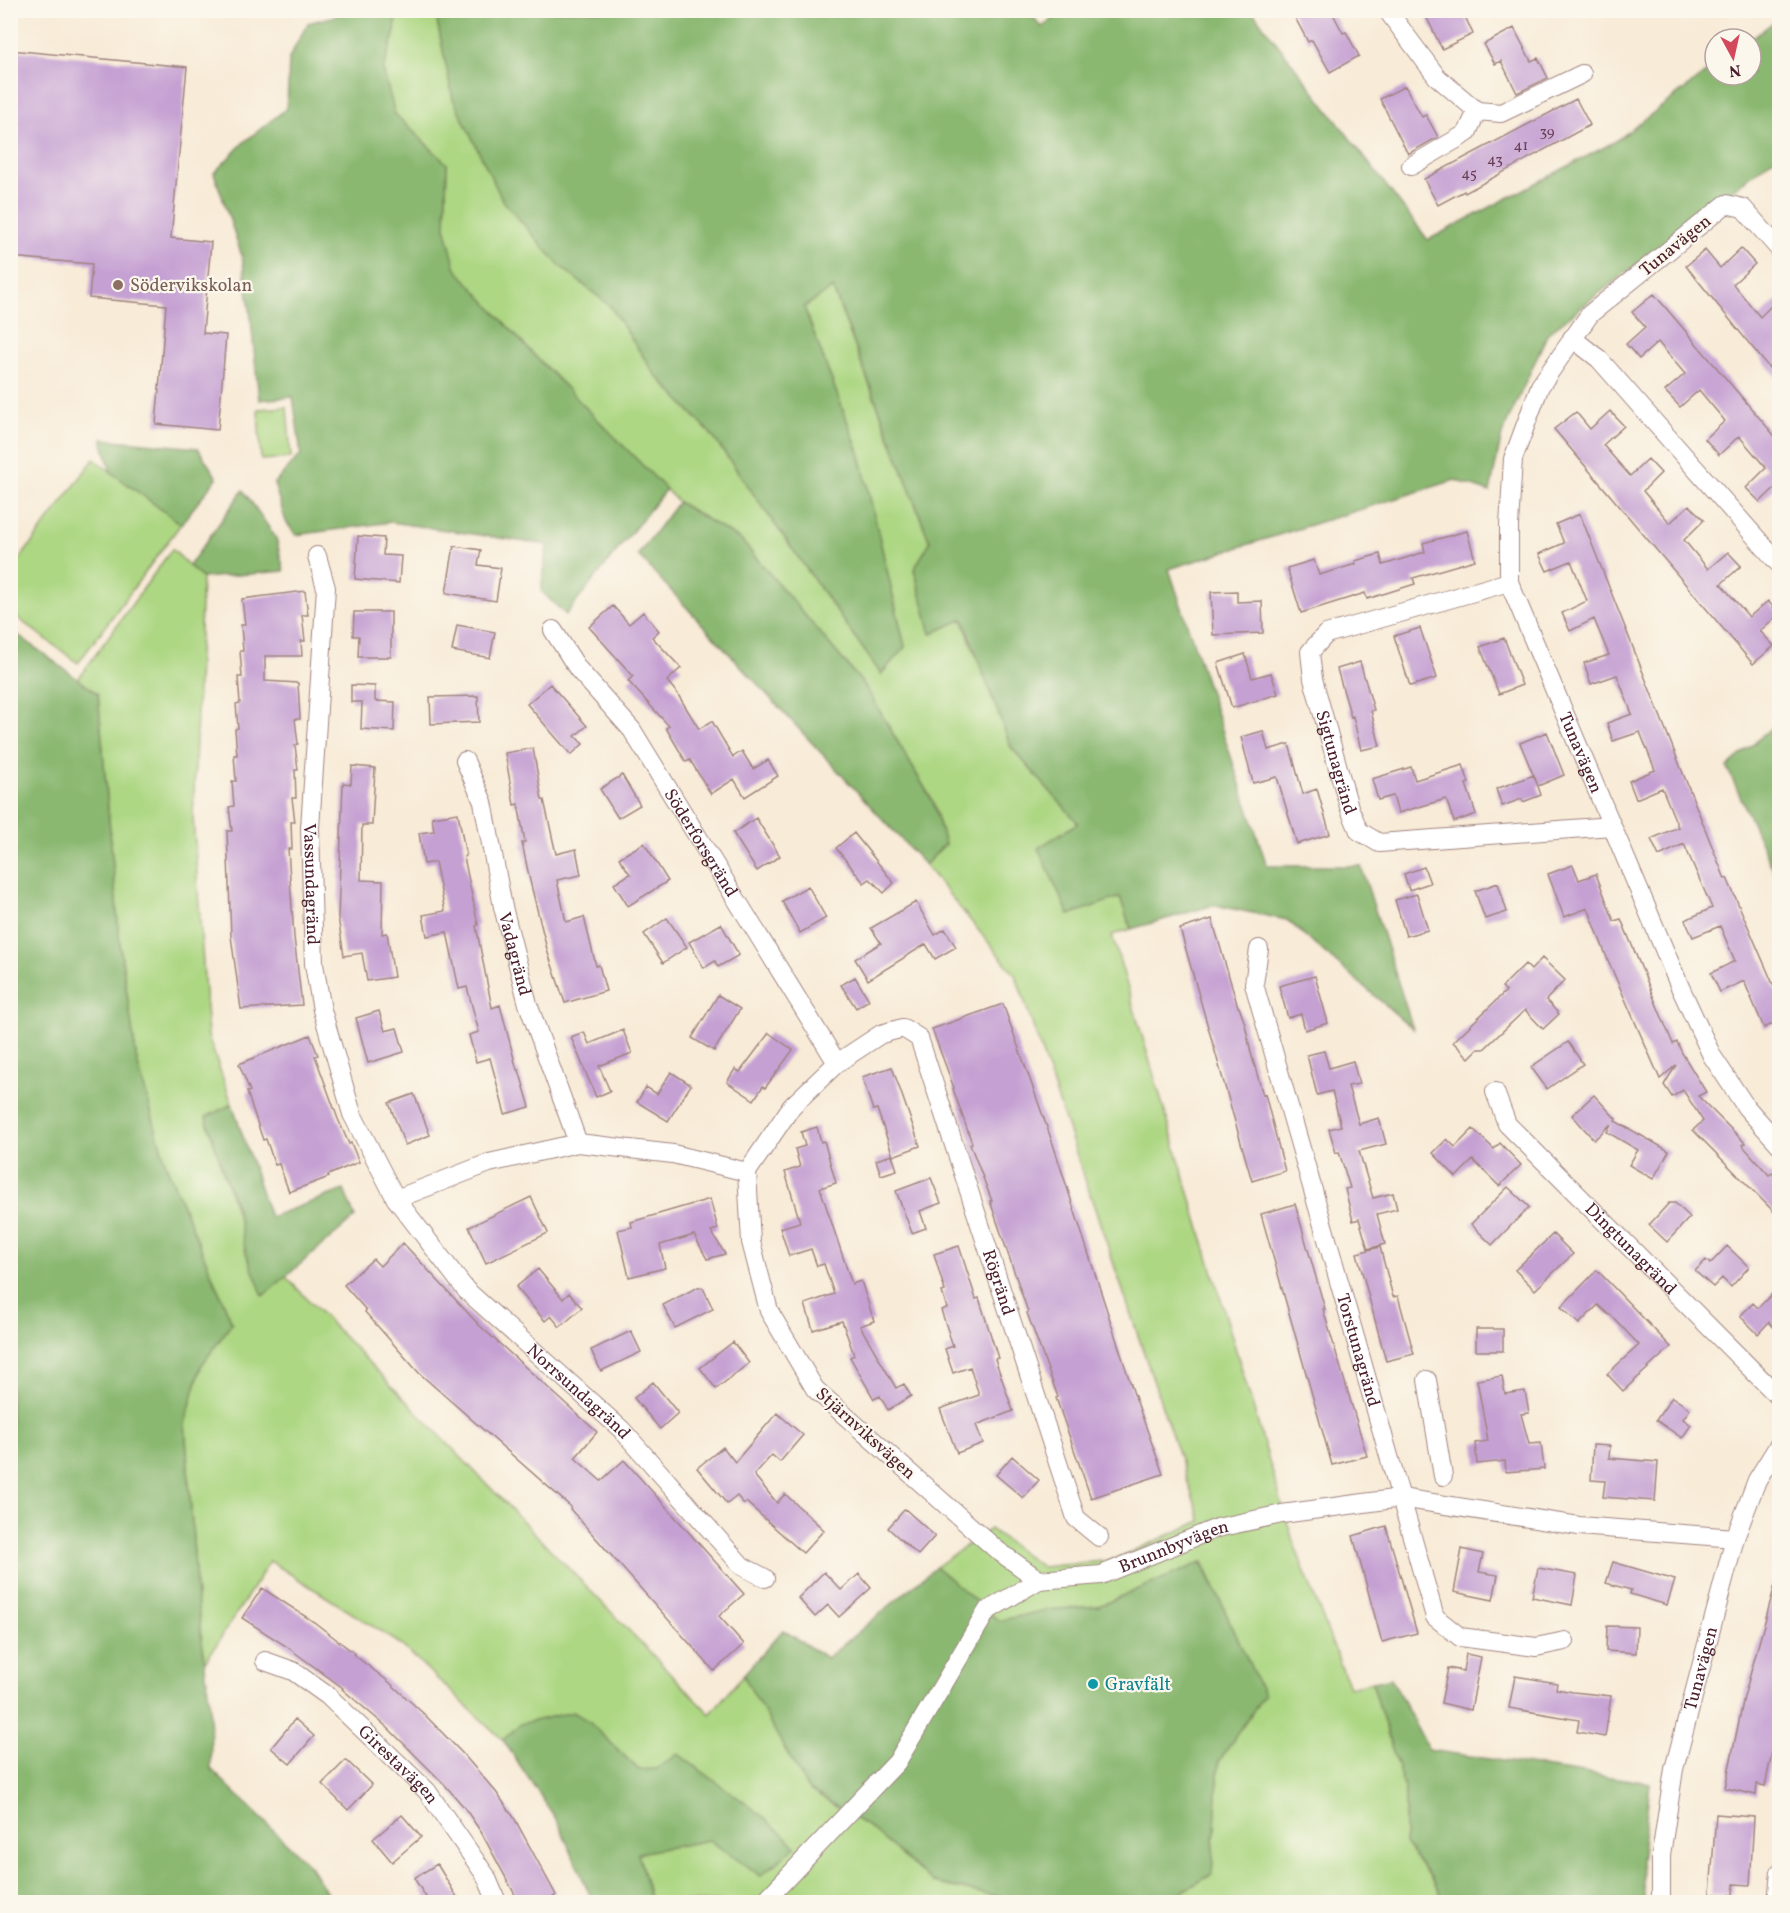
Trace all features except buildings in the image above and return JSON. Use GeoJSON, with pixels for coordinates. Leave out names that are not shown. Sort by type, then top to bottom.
{"type":"FeatureCollection","features":[{"type":"Feature","properties":{"kind":"street"},"geometry":{"type":"LineString","coordinates":[[1387,10],[1437,77],[1477,111],[1502,113],[1582,74]]}},
{"type":"Feature","properties":{"kind":"street"},"geometry":{"type":"LineString","coordinates":[[1411,165],[1467,133],[1477,111]]}},
{"type":"Feature","properties":{"kind":"street","name":"Tunavägen"},"geometry":{"type":"LineString","coordinates":[[1779,250],[1743,208],[1726,204],[1590,314],[1540,386],[1514,459],[1509,526],[1509,582],[1680,987],[1712,1056],[1746,1107],[1779,1145]]}},
{"type":"Feature","properties":{"kind":"street"},"geometry":{"type":"LineString","coordinates":[[1572,338],[1599,359],[1779,566]]}},
{"type":"Feature","properties":{"kind":"street","name":"Vassundagränd"},"geometry":{"type":"LineString","coordinates":[[317,556],[326,588],[310,828],[314,964],[322,1010],[352,1114],[396,1199]]}},
{"type":"Feature","properties":{"kind":"street","name":"Sigtunagränd"},"geometry":{"type":"LineString","coordinates":[[1509,582],[1326,634],[1310,652],[1312,679],[1349,807],[1359,831],[1379,843],[1612,826]]}},
{"type":"Feature","properties":{"kind":"street","name":"Söderforsgränd"},"geometry":{"type":"LineString","coordinates":[[553,630],[578,669],[632,730],[837,1063]]}},
{"type":"Feature","properties":{"kind":"street","name":"Vadagränd"},"geometry":{"type":"LineString","coordinates":[[465,761],[483,802],[503,907],[528,1004],[578,1143]]}},
{"type":"Feature","properties":{"kind":"street","name":"Torstunagränd"},"geometry":{"type":"LineString","coordinates":[[1259,949],[1254,984],[1435,1617],[1460,1636],[1536,1647],[1565,1641]]}},
{"type":"Feature","properties":{"kind":"street","name":"Rögränd"},"geometry":{"type":"LineString","coordinates":[[837,1063],[881,1034],[903,1028],[919,1038],[1076,1518],[1099,1537]]}},
{"type":"Feature","properties":{"kind":"street"},"geometry":{"type":"LineString","coordinates":[[396,1199],[489,1164],[578,1143],[673,1154],[747,1172],[792,1106],[837,1063]]}},
{"type":"Feature","properties":{"kind":"street","name":"Dingtunagränd"},"geometry":{"type":"LineString","coordinates":[[1495,1092],[1507,1124],[1779,1398]]}},
{"type":"Feature","properties":{"kind":"street","name":"Stjärnviksvägen"},"geometry":{"type":"LineString","coordinates":[[747,1172],[751,1242],[769,1311],[815,1389],[997,1550],[1039,1580]]}},
{"type":"Feature","properties":{"kind":"street","name":"Norrsundagränd"},"geometry":{"type":"LineString","coordinates":[[396,1199],[466,1290],[622,1430],[742,1566],[765,1578]]}},
{"type":"Feature","properties":{"kind":"street"},"geometry":{"type":"LineString","coordinates":[[1427,1380],[1443,1476]]}},
{"type":"Feature","properties":{"kind":"street","name":"Tunavägen"},"geometry":{"type":"LineString","coordinates":[[1661,1902],[1661,1855],[1674,1769],[1735,1538],[1757,1480],[1779,1443]]}},
{"type":"Feature","properties":{"kind":"street","name":"Brunnbyvägen"},"geometry":{"type":"LineString","coordinates":[[764,1902],[897,1762],[987,1611],[1039,1580],[1101,1575],[1217,1528],[1282,1514],[1401,1498],[1579,1526],[1735,1538]]}},
{"type":"Feature","properties":{"kind":"street","name":"Girestavägen"},"geometry":{"type":"LineString","coordinates":[[265,1661],[294,1671],[328,1696],[428,1791],[486,1876],[497,1902]]}},
{"type":"Feature","properties":{"kind":"street"},"geometry":{"type":"LineString","coordinates":[[1777,1902],[1779,1872]]}},
{"type":"Feature","properties":{"kind":"green space"},"geometry":{"type":"Polygon","coordinates":[[[1027,10],[1042,27],[1063,11],[1252,11],[1428,240],[1616,141],[1703,75],[1703,87],[1763,87],[1763,30],[1779,18],[1779,154],[1548,333],[1502,434],[1490,492],[1455,480],[1169,569],[1267,866],[1361,866],[1413,1029],[1287,920],[1214,905],[1131,929],[1120,897],[1069,915],[1038,848],[1078,823],[1011,747],[963,619],[931,634],[914,569],[930,542],[833,288],[804,307],[860,455],[905,647],[881,674],[711,434],[654,373],[610,306],[559,265],[503,201],[453,99],[435,11],[1027,10]]]}},
{"type":"Feature","properties":{"kind":"green space"},"geometry":{"type":"Polygon","coordinates":[[[354,11],[396,11],[395,31],[383,70],[395,114],[447,164],[445,227],[456,269],[531,352],[666,489],[566,615],[541,591],[547,545],[391,522],[296,535],[286,522],[274,484],[301,454],[293,397],[259,400],[242,256],[214,173],[244,142],[287,108],[289,58],[308,23],[354,11]]]}},
{"type":"Feature","properties":{"kind":"green space"},"geometry":{"type":"Polygon","coordinates":[[[396,11],[435,11],[453,99],[559,265],[610,306],[654,373],[711,434],[881,674],[905,647],[860,455],[804,307],[832,287],[930,543],[914,569],[932,634],[962,619],[1011,747],[1079,823],[1069,914],[1120,897],[1131,929],[1112,935],[1293,1541],[1349,1687],[1372,1682],[1405,1791],[1405,1844],[1433,1880],[1444,1902],[1165,1902],[1212,1874],[1219,1761],[1263,1695],[1203,1562],[1099,1606],[1046,1610],[999,1621],[936,1567],[990,1529],[1042,1567],[1112,1560],[1201,1521],[1016,976],[925,865],[945,844],[933,802],[865,686],[741,540],[678,502],[531,352],[455,269],[445,227],[447,164],[395,114],[383,70],[395,31],[396,11]]]}},
{"type":"Feature","properties":{"kind":"green space"},"geometry":{"type":"Polygon","coordinates":[[[287,407],[291,458],[261,460],[258,409],[287,407]]]}},
{"type":"Feature","properties":{"kind":"green space"},"geometry":{"type":"Polygon","coordinates":[[[102,439],[198,448],[217,478],[181,524],[111,472],[102,439]]]}},
{"type":"Feature","properties":{"kind":"green space"},"geometry":{"type":"Polygon","coordinates":[[[94,459],[181,524],[78,663],[11,613],[11,571],[94,459]]]}},
{"type":"Feature","properties":{"kind":"green space"},"geometry":{"type":"Polygon","coordinates":[[[243,490],[276,538],[284,571],[202,578],[189,566],[243,490]]]}},
{"type":"Feature","properties":{"kind":"green space"},"geometry":{"type":"Polygon","coordinates":[[[678,502],[741,540],[865,686],[933,802],[945,844],[925,865],[638,555],[678,502]]]}},
{"type":"Feature","properties":{"kind":"green space"},"geometry":{"type":"Polygon","coordinates":[[[172,549],[202,578],[193,817],[208,1036],[232,1104],[206,1118],[263,1295],[285,1276],[710,1714],[743,1675],[808,1789],[869,1827],[934,1883],[1024,1902],[651,1902],[638,1853],[709,1840],[761,1876],[656,1769],[639,1770],[587,1720],[521,1724],[503,1740],[399,1643],[270,1561],[204,1664],[197,1599],[185,1423],[201,1366],[232,1323],[166,1165],[137,1062],[120,946],[98,694],[78,679],[172,549]]]}},
{"type":"Feature","properties":{"kind":"green space"},"geometry":{"type":"Polygon","coordinates":[[[10,629],[98,694],[120,946],[137,1062],[166,1165],[232,1323],[201,1366],[185,1423],[197,1599],[210,1707],[211,1769],[310,1866],[333,1902],[11,1902],[10,629]]]}},
{"type":"Feature","properties":{"kind":"green space"},"geometry":{"type":"Polygon","coordinates":[[[1779,721],[1779,883],[1727,767],[1779,721]]]}},
{"type":"Feature","properties":{"kind":"green space"},"geometry":{"type":"Polygon","coordinates":[[[232,1104],[270,1217],[344,1190],[355,1217],[263,1296],[246,1253],[236,1206],[206,1117],[232,1104]]]}},
{"type":"Feature","properties":{"kind":"green space"},"geometry":{"type":"Polygon","coordinates":[[[1202,1562],[1264,1695],[1219,1761],[1212,1874],[1165,1902],[1024,1902],[934,1883],[869,1827],[808,1789],[743,1675],[783,1630],[827,1658],[936,1567],[999,1621],[1046,1610],[1099,1606],[1202,1562]]]}},
{"type":"Feature","properties":{"kind":"green space"},"geometry":{"type":"Polygon","coordinates":[[[1391,1678],[1429,1750],[1650,1783],[1641,1863],[1645,1902],[1444,1902],[1433,1880],[1405,1844],[1405,1791],[1372,1682],[1391,1678]]]}},
{"type":"Feature","properties":{"kind":"green space"},"geometry":{"type":"Polygon","coordinates":[[[573,1712],[587,1720],[639,1770],[656,1769],[678,1754],[759,1813],[796,1846],[761,1876],[709,1840],[638,1853],[651,1902],[593,1902],[558,1822],[503,1740],[520,1724],[573,1712]]]}},
{"type":"Feature","properties":{"kind":"place","name":"Södervikskolan"},"geometry":{"type":"Point","coordinates":[118,285]}},
{"type":"Feature","properties":{"kind":"place","name":"Gravfält"},"geometry":{"type":"Point","coordinates":[1093,1684]}}]}
